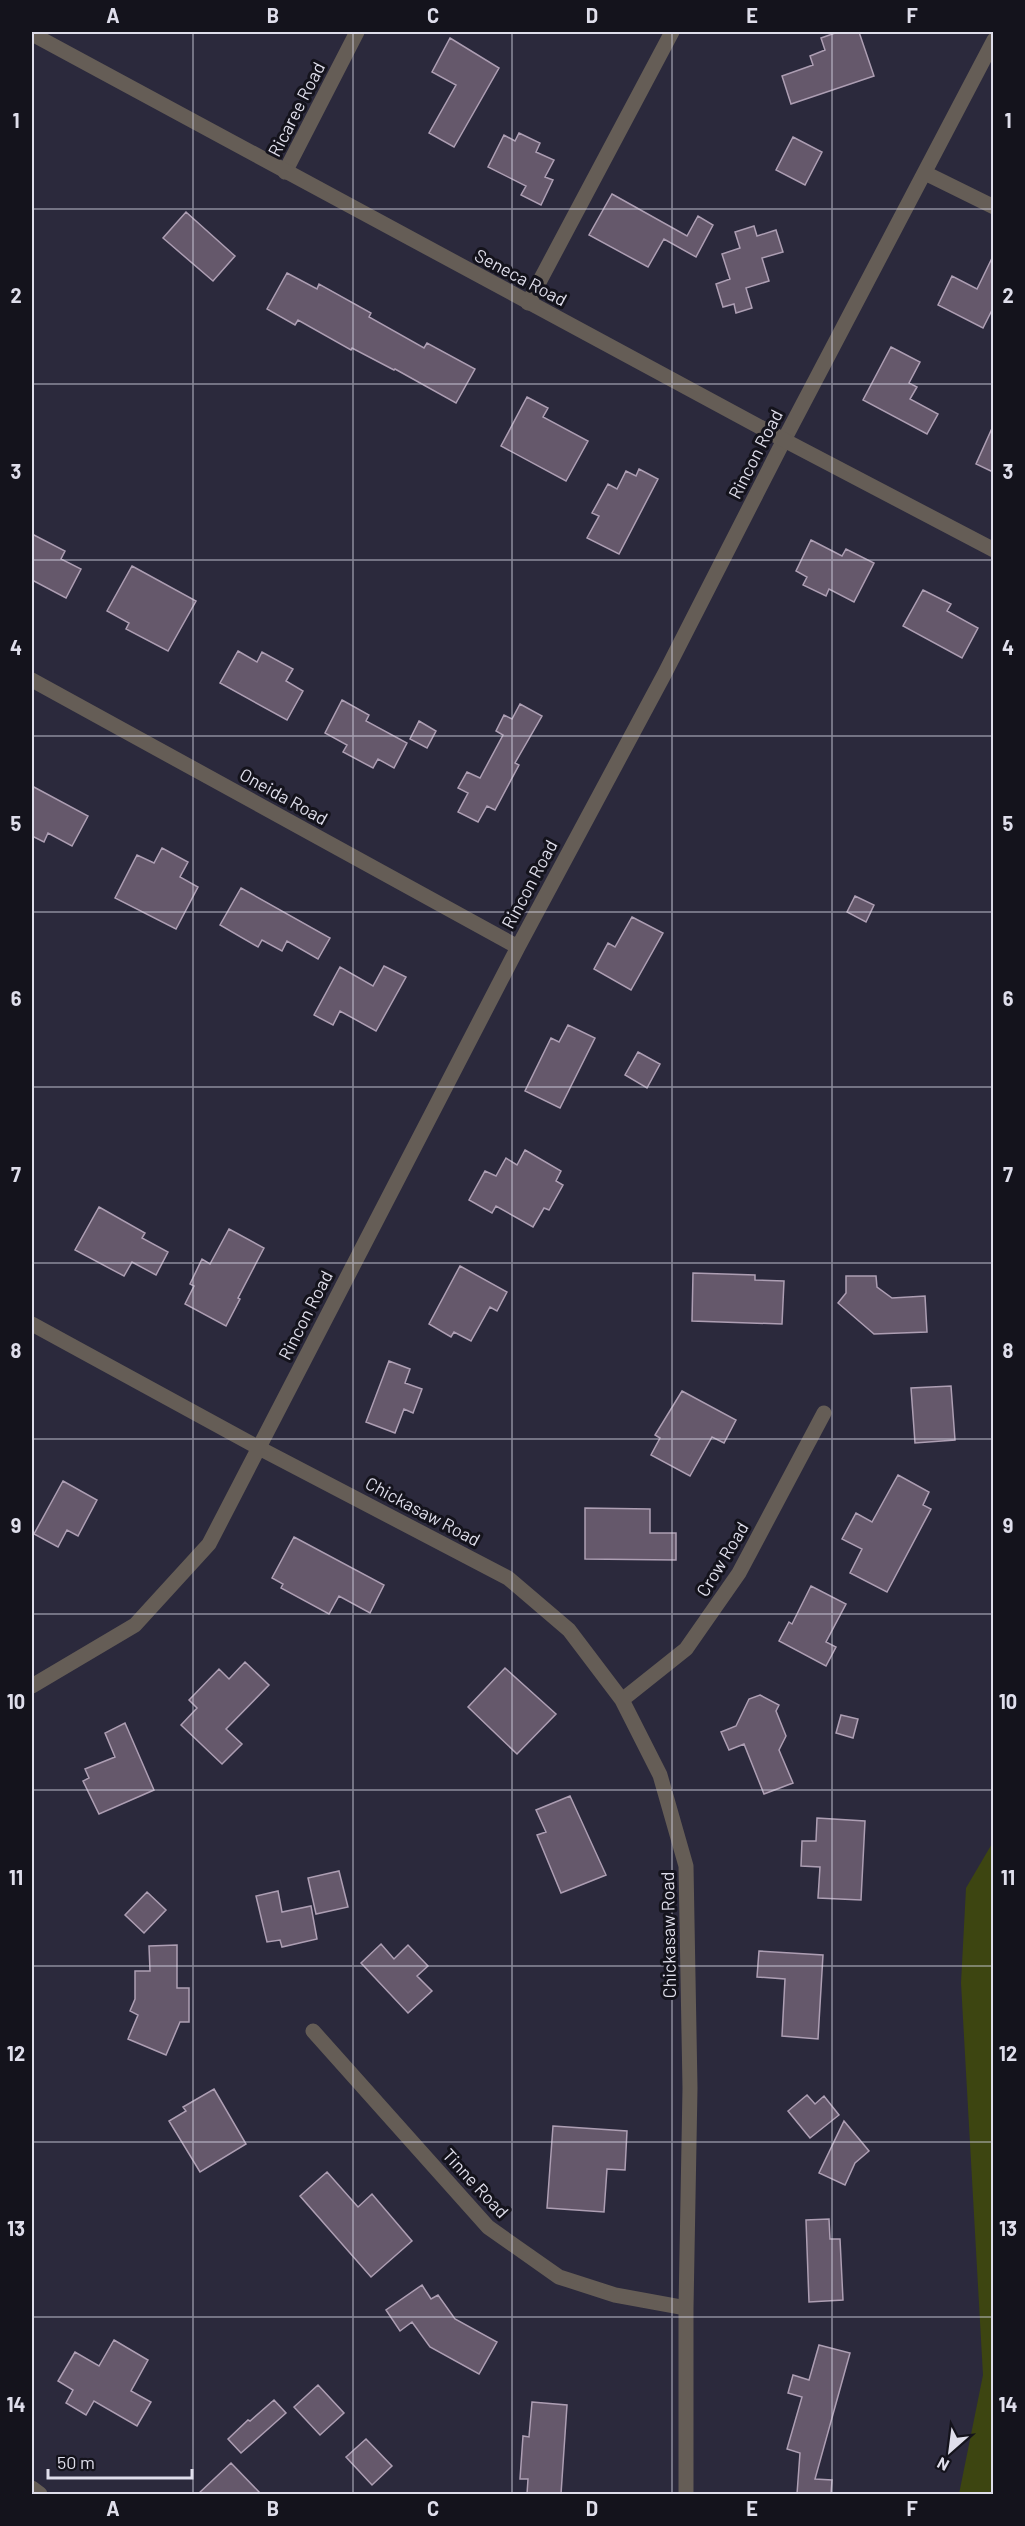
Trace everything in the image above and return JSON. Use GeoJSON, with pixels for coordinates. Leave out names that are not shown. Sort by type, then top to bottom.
{"type":"FeatureCollection","features":[{"type":"Feature","properties":{"kind":"street","name":"Ricaree Road"},"geometry":{"type":"LineString","coordinates":[[285,172],[357,32]]}},
{"type":"Feature","properties":{"kind":"street"},"geometry":{"type":"LineString","coordinates":[[528,303],[672,32]]}},
{"type":"Feature","properties":{"kind":"street","name":"Seneca Road"},"geometry":{"type":"LineString","coordinates":[[32,34],[528,303],[993,550]]}},
{"type":"Feature","properties":{"kind":"street","name":"Rincon Road"},"geometry":{"type":"LineString","coordinates":[[32,1686],[135,1625],[209,1544],[518,946],[665,673],[993,40]]}},
{"type":"Feature","properties":{"kind":"street"},"geometry":{"type":"LineString","coordinates":[[925,173],[993,207]]}},
{"type":"Feature","properties":{"kind":"street","name":"Oneida Road"},"geometry":{"type":"LineString","coordinates":[[32,680],[518,946]]}},
{"type":"Feature","properties":{"kind":"street","name":"Chickasaw Road"},"geometry":{"type":"LineString","coordinates":[[32,1324],[259,1448],[508,1578],[569,1630],[622,1700],[660,1775],[686,1866],[690,2088],[686,2308],[686,2494]]}},
{"type":"Feature","properties":{"kind":"street","name":"Crow Road"},"geometry":{"type":"LineString","coordinates":[[622,1700],[686,1649],[739,1573],[824,1413]]}},
{"type":"Feature","properties":{"kind":"street","name":"Tinne Road"},"geometry":{"type":"LineString","coordinates":[[313,2031],[488,2227],[559,2277],[615,2295],[686,2308]]}},
{"type":"Feature","properties":{"kind":"street"},"geometry":{"type":"LineString","coordinates":[[32,2488],[40,2494]]}},
{"type":"Feature","properties":{"kind":"green space"},"geometry":{"type":"Polygon","coordinates":[[[993,1842],[993,2494],[959,2494],[983,2375],[961,1983],[966,1888],[993,1842]]]}},
{"type":"Feature","properties":{"kind":"building"},"geometry":{"type":"Polygon","coordinates":[[[838,32],[859,32],[874,76],[791,104],[782,76],[813,65],[810,56],[825,50],[821,38],[838,32]]]}},
{"type":"Feature","properties":{"kind":"building"},"geometry":{"type":"Polygon","coordinates":[[[450,38],[499,68],[454,147],[429,133],[456,85],[432,72],[450,38]]]}},
{"type":"Feature","properties":{"kind":"building"},"geometry":{"type":"Polygon","coordinates":[[[519,133],[540,143],[536,152],[554,160],[545,177],[553,180],[541,205],[521,195],[526,186],[488,167],[504,135],[515,141],[519,133]]]}},
{"type":"Feature","properties":{"kind":"building"},"geometry":{"type":"Polygon","coordinates":[[[793,137],[822,152],[805,185],[776,170],[793,137]]]}},
{"type":"Feature","properties":{"kind":"building"},"geometry":{"type":"Polygon","coordinates":[[[612,194],[687,236],[698,216],[713,225],[696,257],[664,239],[648,267],[589,235],[612,194]]]}},
{"type":"Feature","properties":{"kind":"building"},"geometry":{"type":"Polygon","coordinates":[[[186,212],[235,256],[213,281],[163,238],[186,212]]]}},
{"type":"Feature","properties":{"kind":"building"},"geometry":{"type":"Polygon","coordinates":[[[754,226],[757,236],[776,230],[783,252],[762,258],[769,281],[746,288],[752,308],[736,313],[734,304],[723,307],[716,284],[730,279],[722,254],[740,248],[735,232],[754,226]]]}},
{"type":"Feature","properties":{"kind":"building"},"geometry":{"type":"Polygon","coordinates":[[[993,256],[993,308],[983,328],[938,305],[952,276],[977,289],[993,256]]]}},
{"type":"Feature","properties":{"kind":"building"},"geometry":{"type":"Polygon","coordinates":[[[287,273],[317,289],[319,284],[371,313],[369,317],[424,348],[427,343],[475,369],[456,403],[395,369],[352,348],[351,350],[298,320],[295,325],[267,309],[287,273]]]}},
{"type":"Feature","properties":{"kind":"building"},"geometry":{"type":"Polygon","coordinates":[[[891,347],[920,362],[909,383],[917,387],[910,399],[938,414],[927,434],[863,400],[891,347]]]}},
{"type":"Feature","properties":{"kind":"building"},"geometry":{"type":"Polygon","coordinates":[[[527,397],[548,408],[543,417],[588,441],[566,481],[501,446],[527,397]]]}},
{"type":"Feature","properties":{"kind":"building"},"geometry":{"type":"Polygon","coordinates":[[[993,426],[993,472],[976,464],[993,426]]]}},
{"type":"Feature","properties":{"kind":"building"},"geometry":{"type":"Polygon","coordinates":[[[639,469],[658,479],[619,554],[587,538],[599,516],[592,513],[608,484],[617,489],[626,471],[636,476],[639,469]]]}},
{"type":"Feature","properties":{"kind":"building"},"geometry":{"type":"Polygon","coordinates":[[[32,534],[65,551],[61,559],[81,569],[66,598],[32,580],[32,534]]]}},
{"type":"Feature","properties":{"kind":"building"},"geometry":{"type":"Polygon","coordinates":[[[811,540],[842,556],[846,549],[874,563],[854,602],[829,589],[826,596],[803,585],[807,577],[796,571],[811,540]]]}},
{"type":"Feature","properties":{"kind":"building"},"geometry":{"type":"Polygon","coordinates":[[[132,566],[196,601],[168,651],[126,629],[129,623],[107,611],[132,566]]]}},
{"type":"Feature","properties":{"kind":"building"},"geometry":{"type":"Polygon","coordinates":[[[923,590],[951,604],[947,611],[978,628],[962,658],[903,626],[923,590]]]}},
{"type":"Feature","properties":{"kind":"building"},"geometry":{"type":"Polygon","coordinates":[[[238,651],[257,662],[262,652],[293,669],[286,681],[303,691],[287,720],[220,683],[238,651]]]}},
{"type":"Feature","properties":{"kind":"building"},"geometry":{"type":"Polygon","coordinates":[[[342,700],[369,715],[366,721],[407,743],[394,768],[378,759],[373,768],[343,752],[347,745],[325,733],[342,700]]]}},
{"type":"Feature","properties":{"kind":"building"},"geometry":{"type":"Polygon","coordinates":[[[520,704],[542,716],[515,763],[519,765],[495,810],[487,806],[478,822],[458,812],[468,793],[458,788],[467,772],[480,778],[503,735],[496,731],[504,715],[512,719],[520,704]]]}},
{"type":"Feature","properties":{"kind":"building"},"geometry":{"type":"Polygon","coordinates":[[[419,721],[436,731],[427,748],[410,739],[419,721]]]}},
{"type":"Feature","properties":{"kind":"building"},"geometry":{"type":"Polygon","coordinates":[[[32,786],[88,816],[72,846],[48,833],[44,842],[32,836],[32,786]]]}},
{"type":"Feature","properties":{"kind":"building"},"geometry":{"type":"Polygon","coordinates":[[[162,848],[188,862],[180,877],[198,887],[176,929],[115,898],[137,855],[154,863],[162,848]]]}},
{"type":"Feature","properties":{"kind":"building"},"geometry":{"type":"Polygon","coordinates":[[[241,888],[330,938],[318,959],[287,941],[282,951],[262,940],[258,947],[220,925],[241,888]]]}},
{"type":"Feature","properties":{"kind":"building"},"geometry":{"type":"Polygon","coordinates":[[[855,896],[874,905],[866,922],[847,912],[855,896]]]}},
{"type":"Feature","properties":{"kind":"building"},"geometry":{"type":"Polygon","coordinates":[[[632,917],[663,933],[631,990],[594,969],[608,943],[615,947],[632,917]]]}},
{"type":"Feature","properties":{"kind":"building"},"geometry":{"type":"Polygon","coordinates":[[[384,966],[406,977],[376,1031],[340,1011],[333,1025],[314,1015],[340,967],[373,986],[384,966]]]}},
{"type":"Feature","properties":{"kind":"building"},"geometry":{"type":"Polygon","coordinates":[[[568,1025],[595,1038],[560,1108],[525,1091],[551,1038],[559,1042],[568,1025]]]}},
{"type":"Feature","properties":{"kind":"building"},"geometry":{"type":"Polygon","coordinates":[[[638,1052],[660,1064],[647,1088],[625,1075],[638,1052]]]}},
{"type":"Feature","properties":{"kind":"building"},"geometry":{"type":"Polygon","coordinates":[[[525,1150],[561,1171],[556,1181],[563,1185],[549,1210],[544,1208],[533,1227],[496,1206],[492,1213],[469,1200],[485,1171],[496,1176],[506,1158],[517,1165],[525,1150]]]}},
{"type":"Feature","properties":{"kind":"building"},"geometry":{"type":"Polygon","coordinates":[[[99,1207],[145,1233],[142,1238],[168,1252],[156,1275],[132,1262],[124,1276],[75,1250],[99,1207]]]}},
{"type":"Feature","properties":{"kind":"building"},"geometry":{"type":"Polygon","coordinates":[[[229,1229],[264,1248],[226,1326],[185,1304],[194,1286],[190,1284],[202,1259],[210,1264],[229,1229]]]}},
{"type":"Feature","properties":{"kind":"building"},"geometry":{"type":"Polygon","coordinates":[[[460,1266],[507,1292],[497,1311],[490,1307],[471,1341],[454,1332],[451,1337],[429,1324],[460,1266]]]}},
{"type":"Feature","properties":{"kind":"building"},"geometry":{"type":"Polygon","coordinates":[[[693,1273],[755,1275],[755,1280],[784,1281],[782,1324],[692,1321],[693,1273]]]}},
{"type":"Feature","properties":{"kind":"building"},"geometry":{"type":"Polygon","coordinates":[[[846,1276],[876,1276],[877,1287],[892,1298],[925,1296],[927,1332],[874,1334],[838,1303],[846,1293],[846,1276]]]}},
{"type":"Feature","properties":{"kind":"building"},"geometry":{"type":"Polygon","coordinates":[[[389,1361],[410,1369],[405,1383],[422,1389],[413,1413],[404,1409],[395,1433],[366,1422],[389,1361]]]}},
{"type":"Feature","properties":{"kind":"building"},"geometry":{"type":"Polygon","coordinates":[[[951,1386],[955,1440],[915,1443],[911,1388],[951,1386]]]}},
{"type":"Feature","properties":{"kind":"building"},"geometry":{"type":"Polygon","coordinates":[[[682,1391],[736,1420],[724,1443],[712,1437],[690,1476],[651,1455],[660,1438],[655,1435],[682,1391]]]}},
{"type":"Feature","properties":{"kind":"building"},"geometry":{"type":"Polygon","coordinates":[[[898,1475],[929,1492],[923,1505],[931,1509],[887,1592],[850,1573],[862,1549],[842,1539],[856,1513],[872,1522],[898,1475]]]}},
{"type":"Feature","properties":{"kind":"building"},"geometry":{"type":"Polygon","coordinates":[[[63,1481],[97,1500],[78,1536],[67,1530],[58,1547],[34,1534],[63,1481]]]}},
{"type":"Feature","properties":{"kind":"building"},"geometry":{"type":"Polygon","coordinates":[[[585,1508],[650,1509],[650,1533],[676,1533],[676,1560],[585,1559],[585,1508]]]}},
{"type":"Feature","properties":{"kind":"building"},"geometry":{"type":"Polygon","coordinates":[[[294,1537],[384,1585],[370,1613],[339,1596],[329,1614],[281,1588],[283,1584],[272,1578],[294,1537]]]}},
{"type":"Feature","properties":{"kind":"building"},"geometry":{"type":"Polygon","coordinates":[[[811,1586],[846,1604],[826,1642],[836,1647],[826,1666],[779,1641],[789,1622],[792,1624],[811,1586]]]}},
{"type":"Feature","properties":{"kind":"building"},"geometry":{"type":"Polygon","coordinates":[[[245,1662],[269,1685],[226,1729],[242,1744],[222,1764],[181,1725],[197,1708],[189,1700],[219,1669],[229,1679],[245,1662]]]}},
{"type":"Feature","properties":{"kind":"building"},"geometry":{"type":"Polygon","coordinates":[[[505,1668],[556,1714],[517,1754],[468,1707],[505,1668]]]}},
{"type":"Feature","properties":{"kind":"building"},"geometry":{"type":"Polygon","coordinates":[[[760,1695],[779,1705],[776,1711],[786,1736],[779,1750],[793,1783],[764,1794],[744,1744],[729,1750],[721,1732],[736,1726],[749,1699],[760,1695]]]}},
{"type":"Feature","properties":{"kind":"building"},"geometry":{"type":"Polygon","coordinates":[[[841,1715],[858,1719],[853,1738],[836,1733],[841,1715]]]}},
{"type":"Feature","properties":{"kind":"building"},"geometry":{"type":"Polygon","coordinates":[[[125,1723],[154,1790],[99,1814],[83,1781],[89,1778],[85,1769],[115,1757],[105,1733],[125,1723]]]}},
{"type":"Feature","properties":{"kind":"building"},"geometry":{"type":"Polygon","coordinates":[[[570,1796],[606,1875],[561,1893],[537,1835],[546,1832],[536,1810],[570,1796]]]}},
{"type":"Feature","properties":{"kind":"building"},"geometry":{"type":"Polygon","coordinates":[[[817,1818],[865,1821],[861,1900],[818,1898],[820,1867],[801,1866],[802,1841],[816,1841],[817,1818]]]}},
{"type":"Feature","properties":{"kind":"building"},"geometry":{"type":"Polygon","coordinates":[[[339,1871],[348,1907],[316,1914],[308,1878],[339,1871]]]}},
{"type":"Feature","properties":{"kind":"building"},"geometry":{"type":"Polygon","coordinates":[[[278,1891],[282,1912],[311,1906],[317,1939],[282,1947],[280,1940],[267,1942],[256,1896],[278,1891]]]}},
{"type":"Feature","properties":{"kind":"building"},"geometry":{"type":"Polygon","coordinates":[[[147,1892],[166,1910],[144,1933],[125,1915],[147,1892]]]}},
{"type":"Feature","properties":{"kind":"building"},"geometry":{"type":"Polygon","coordinates":[[[381,1944],[394,1959],[408,1945],[428,1966],[417,1976],[432,1991],[408,2013],[361,1963],[381,1944]]]}},
{"type":"Feature","properties":{"kind":"building"},"geometry":{"type":"Polygon","coordinates":[[[177,1945],[177,1988],[189,1988],[189,2022],[180,2022],[166,2055],[128,2039],[138,2015],[130,2011],[135,1999],[135,1971],[150,1971],[149,1946],[177,1945]]]}},
{"type":"Feature","properties":{"kind":"building"},"geometry":{"type":"Polygon","coordinates":[[[759,1951],[823,1955],[818,2039],[782,2036],[785,1979],[757,1977],[759,1951]]]}},
{"type":"Feature","properties":{"kind":"building"},"geometry":{"type":"Polygon","coordinates":[[[214,2089],[246,2144],[200,2172],[169,2121],[186,2111],[183,2107],[214,2089]]]}},
{"type":"Feature","properties":{"kind":"building"},"geometry":{"type":"Polygon","coordinates":[[[807,2095],[815,2104],[824,2096],[839,2115],[810,2138],[788,2111],[807,2095]]]}},
{"type":"Feature","properties":{"kind":"building"},"geometry":{"type":"Polygon","coordinates":[[[844,2121],[869,2151],[855,2163],[845,2185],[819,2173],[844,2121]]]}},
{"type":"Feature","properties":{"kind":"building"},"geometry":{"type":"Polygon","coordinates":[[[553,2126],[627,2131],[625,2170],[607,2169],[604,2212],[547,2208],[553,2126]]]}},
{"type":"Feature","properties":{"kind":"building"},"geometry":{"type":"Polygon","coordinates":[[[327,2172],[358,2207],[372,2194],[412,2241],[371,2277],[300,2196],[327,2172]]]}},
{"type":"Feature","properties":{"kind":"building"},"geometry":{"type":"Polygon","coordinates":[[[829,2219],[830,2239],[840,2239],[843,2300],[809,2302],[806,2220],[829,2219]]]}},
{"type":"Feature","properties":{"kind":"building"},"geometry":{"type":"Polygon","coordinates":[[[422,2285],[431,2299],[438,2295],[455,2319],[497,2342],[479,2374],[430,2347],[412,2322],[400,2331],[386,2310],[422,2285]]]}},
{"type":"Feature","properties":{"kind":"building"},"geometry":{"type":"Polygon","coordinates":[[[114,2340],[148,2360],[131,2391],[151,2402],[137,2426],[94,2401],[86,2415],[66,2403],[73,2390],[58,2381],[75,2352],[99,2366],[114,2340]]]}},
{"type":"Feature","properties":{"kind":"building"},"geometry":{"type":"Polygon","coordinates":[[[819,2345],[850,2353],[815,2479],[832,2480],[831,2494],[797,2494],[800,2453],[787,2449],[802,2397],[788,2393],[793,2375],[809,2380],[819,2345]]]}},
{"type":"Feature","properties":{"kind":"building"},"geometry":{"type":"Polygon","coordinates":[[[318,2385],[344,2413],[320,2435],[294,2407],[318,2385]]]}},
{"type":"Feature","properties":{"kind":"building"},"geometry":{"type":"Polygon","coordinates":[[[274,2400],[286,2413],[241,2453],[228,2439],[274,2400]]]}},
{"type":"Feature","properties":{"kind":"building"},"geometry":{"type":"Polygon","coordinates":[[[532,2402],[567,2405],[561,2494],[527,2494],[528,2479],[520,2479],[523,2436],[529,2437],[532,2402]]]}},
{"type":"Feature","properties":{"kind":"building"},"geometry":{"type":"Polygon","coordinates":[[[366,2439],[392,2466],[372,2485],[346,2457],[366,2439]]]}},
{"type":"Feature","properties":{"kind":"building"},"geometry":{"type":"Polygon","coordinates":[[[231,2463],[261,2494],[198,2494],[231,2463]]]}}]}
